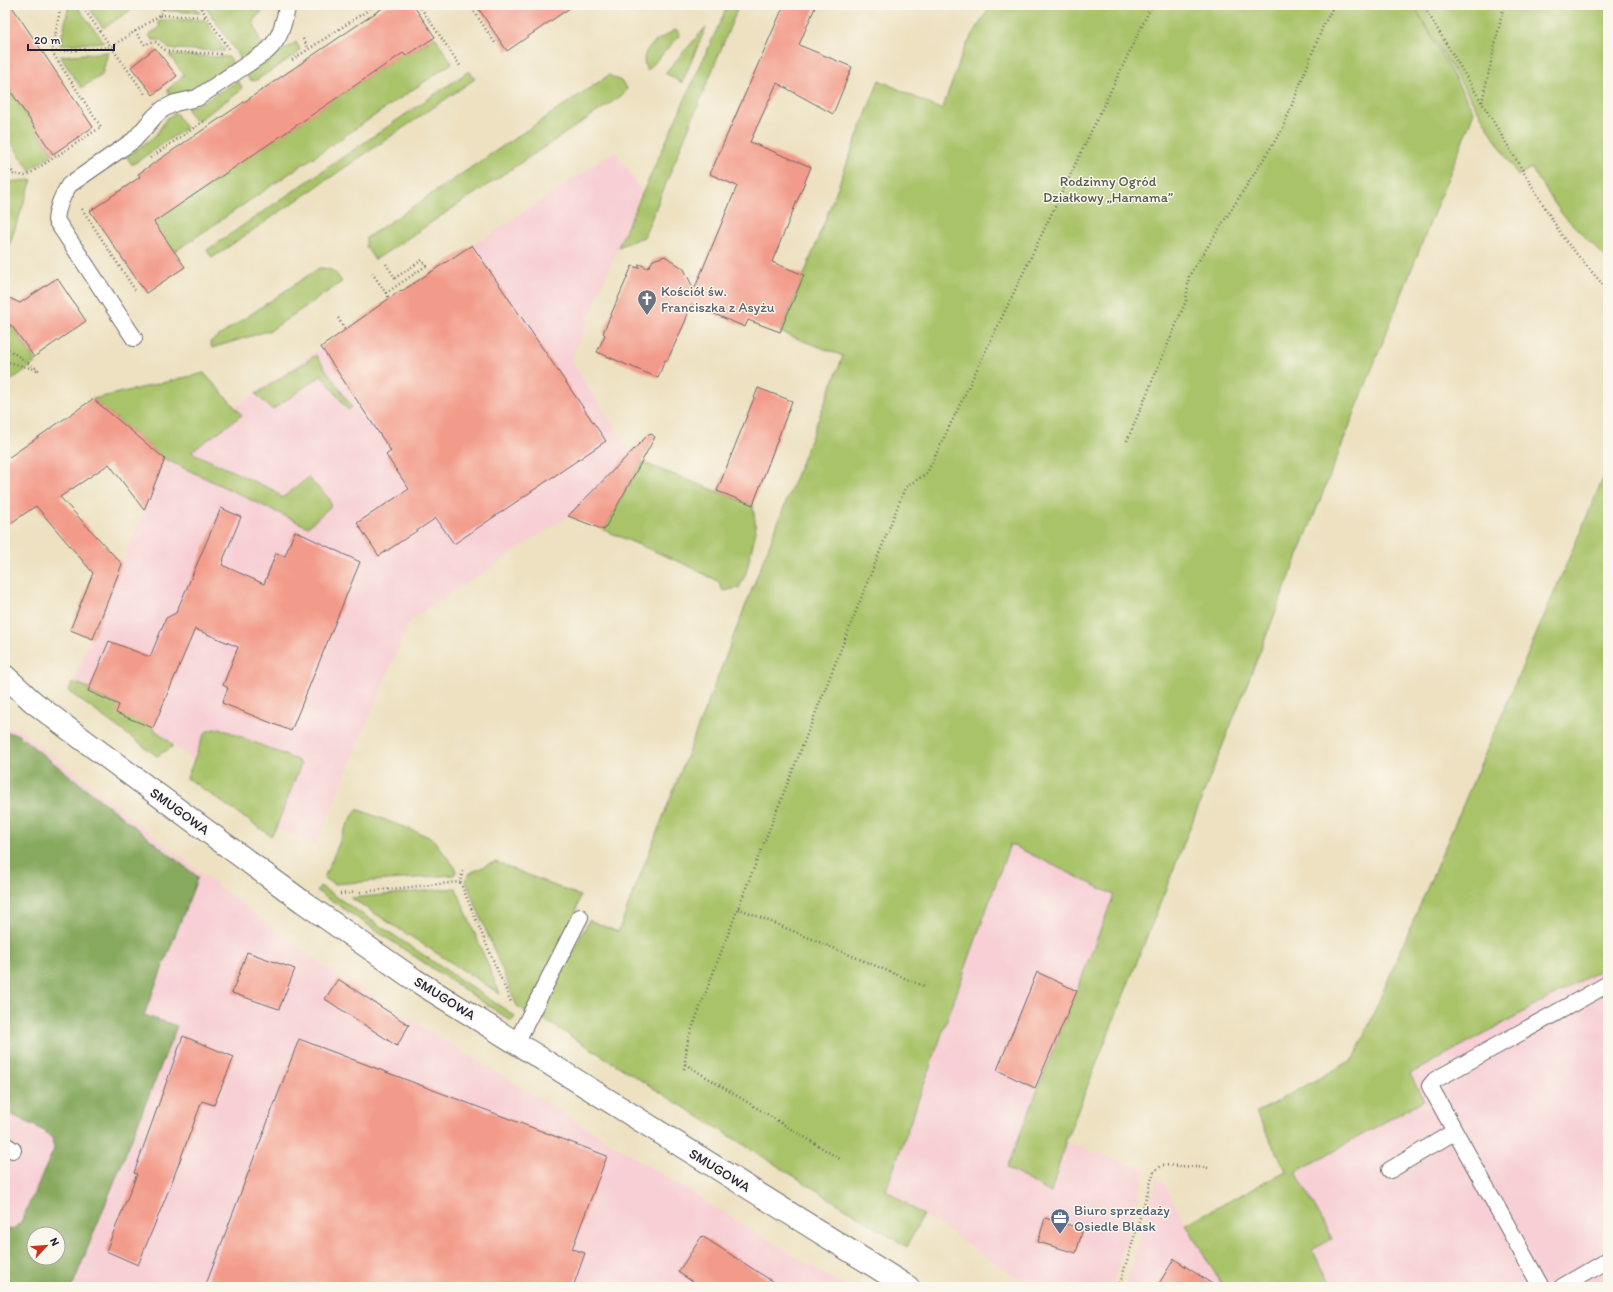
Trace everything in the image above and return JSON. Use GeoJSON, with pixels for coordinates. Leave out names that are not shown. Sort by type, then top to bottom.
{"type":"FeatureCollection","features":[{"type":"Feature","properties":{"kind":"street","name":"SMUGOWA"},"geometry":{"type":"LineString","coordinates":[[5,676],[32,701],[303,902],[415,980],[908,1287]]}},
{"type":"Feature","properties":{"kind":"lane"},"geometry":{"type":"LineString","coordinates":[[134,338],[56,220],[57,212],[64,194],[69,185],[134,140],[158,113],[175,103],[197,98],[267,51],[276,42],[288,5]]}},
{"type":"Feature","properties":{"kind":"lane"},"geometry":{"type":"LineString","coordinates":[[516,1043],[580,917]]}},
{"type":"Feature","properties":{"kind":"lane"},"geometry":{"type":"LineString","coordinates":[[1541,1287],[1454,1132],[1430,1086],[1435,1080],[1608,984]]}},
{"type":"Feature","properties":{"kind":"lane"},"geometry":{"type":"LineString","coordinates":[[1390,1170],[1454,1132]]}},
{"type":"Feature","properties":{"kind":"lane"},"geometry":{"type":"LineString","coordinates":[[1562,1287],[1608,1260]]}},
{"type":"Feature","properties":{"kind":"path"},"geometry":{"type":"LineString","coordinates":[[5,176],[14,174],[26,176],[101,127],[52,52],[61,5]]}},
{"type":"Feature","properties":{"kind":"path"},"geometry":{"type":"LineString","coordinates":[[81,5],[158,113]]}},
{"type":"Feature","properties":{"kind":"path"},"geometry":{"type":"LineString","coordinates":[[52,52],[111,47],[160,15],[165,5]]}},
{"type":"Feature","properties":{"kind":"path"},"geometry":{"type":"LineString","coordinates":[[199,5],[225,42]]}},
{"type":"Feature","properties":{"kind":"path"},"geometry":{"type":"LineString","coordinates":[[289,62],[376,5]]}},
{"type":"Feature","properties":{"kind":"path"},"geometry":{"type":"LineString","coordinates":[[420,5],[461,67]]}},
{"type":"Feature","properties":{"kind":"path"},"geometry":{"type":"LineString","coordinates":[[470,5],[495,44]]}},
{"type":"Feature","properties":{"kind":"path"},"geometry":{"type":"LineString","coordinates":[[684,1070],[688,1039],[738,908],[905,488],[927,473],[1152,5]]}},
{"type":"Feature","properties":{"kind":"path"},"geometry":{"type":"LineString","coordinates":[[1127,441],[1186,301],[1189,276],[1282,130],[1323,26],[1334,5]]}},
{"type":"Feature","properties":{"kind":"path"},"geometry":{"type":"LineString","coordinates":[[1423,5],[1564,239],[1608,291]]}},
{"type":"Feature","properties":{"kind":"path"},"geometry":{"type":"LineString","coordinates":[[1482,102],[1504,5]]}},
{"type":"Feature","properties":{"kind":"path"},"geometry":{"type":"LineString","coordinates":[[160,15],[207,17]]}},
{"type":"Feature","properties":{"kind":"path"},"geometry":{"type":"LineString","coordinates":[[135,31],[145,45],[152,41],[157,42],[167,51],[226,54]]}},
{"type":"Feature","properties":{"kind":"path"},"geometry":{"type":"LineString","coordinates":[[146,162],[204,120]]}},
{"type":"Feature","properties":{"kind":"path"},"geometry":{"type":"LineString","coordinates":[[5,160],[14,174]]}},
{"type":"Feature","properties":{"kind":"path"},"geometry":{"type":"LineString","coordinates":[[81,207],[136,290]]}},
{"type":"Feature","properties":{"kind":"path"},"geometry":{"type":"LineString","coordinates":[[386,264],[395,278],[422,260],[426,266],[386,293]]}},
{"type":"Feature","properties":{"kind":"path"},"geometry":{"type":"LineString","coordinates":[[372,273],[390,298]]}},
{"type":"Feature","properties":{"kind":"path"},"geometry":{"type":"LineString","coordinates":[[338,318],[345,330]]}},
{"type":"Feature","properties":{"kind":"path"},"geometry":{"type":"LineString","coordinates":[[5,347],[40,371],[5,360]]}},
{"type":"Feature","properties":{"kind":"path"},"geometry":{"type":"LineString","coordinates":[[463,872],[460,882],[513,1008]]}},
{"type":"Feature","properties":{"kind":"path"},"geometry":{"type":"LineString","coordinates":[[340,894],[460,882]]}},
{"type":"Feature","properties":{"kind":"path"},"geometry":{"type":"LineString","coordinates":[[738,908],[926,987]]}},
{"type":"Feature","properties":{"kind":"path"},"geometry":{"type":"LineString","coordinates":[[685,1064],[840,1159]]}},
{"type":"Feature","properties":{"kind":"path"},"geometry":{"type":"LineString","coordinates":[[1119,1287],[1154,1171],[1163,1165],[1210,1168]]}},
{"type":"Feature","properties":{"kind":"shaded area"},"geometry":{"type":"Polygon","coordinates":[[[615,151],[641,191],[571,361],[631,452],[630,454],[642,462],[604,530],[568,516],[414,618],[409,623],[316,845],[276,828],[153,728],[119,705],[88,691],[89,687],[73,682],[165,459],[245,400],[321,347],[615,151]]]}},
{"type":"Feature","properties":{"kind":"shaded area"},"geometry":{"type":"Polygon","coordinates":[[[5,727],[18,728],[201,873],[319,963],[845,1287],[5,1287],[5,727]]]}},
{"type":"Feature","properties":{"kind":"shaded area"},"geometry":{"type":"Polygon","coordinates":[[[1010,844],[1114,895],[1153,920],[1065,1142],[1146,1170],[1112,1287],[1032,1287],[886,1190],[1010,844]]]}},
{"type":"Feature","properties":{"kind":"shaded area"},"geometry":{"type":"Polygon","coordinates":[[[1608,962],[1608,1287],[1126,1287],[1157,1178],[1162,1181],[1186,1224],[1286,1171],[1407,1070],[1608,962]]]}},
{"type":"Feature","properties":{"kind":"green space"},"geometry":{"type":"Polygon","coordinates":[[[69,5],[76,5],[104,42],[60,45],[69,5]]]}},
{"type":"Feature","properties":{"kind":"green space"},"geometry":{"type":"Polygon","coordinates":[[[87,5],[139,5],[103,28],[87,5]]]}},
{"type":"Feature","properties":{"kind":"green space"},"geometry":{"type":"Polygon","coordinates":[[[156,5],[195,5],[200,13],[160,10],[156,5]]]}},
{"type":"Feature","properties":{"kind":"green space"},"geometry":{"type":"Polygon","coordinates":[[[204,5],[271,5],[259,14],[253,21],[261,44],[258,50],[243,62],[204,5]]]}},
{"type":"Feature","properties":{"kind":"green space"},"geometry":{"type":"Polygon","coordinates":[[[731,5],[739,5],[644,237],[618,247],[726,9],[731,5]]]}},
{"type":"Feature","properties":{"kind":"green space","name":"Rodzinny Ogród Działkowy „Harnama”"},"geometry":{"type":"Polygon","coordinates":[[[991,5],[1608,5],[1608,260],[1561,213],[1531,168],[1518,176],[1415,8],[1474,112],[1065,1143],[1051,1193],[1007,1168],[1114,895],[1010,844],[886,1190],[923,1215],[907,1247],[540,1017],[589,920],[618,932],[843,356],[780,332],[804,275],[879,80],[942,110],[964,49],[991,5]]]}},
{"type":"Feature","properties":{"kind":"green space"},"geometry":{"type":"Polygon","coordinates":[[[162,20],[205,20],[225,51],[169,49],[160,40],[152,40],[149,35],[160,27],[158,22],[162,20]]]}},
{"type":"Feature","properties":{"kind":"green space"},"geometry":{"type":"Polygon","coordinates":[[[706,27],[682,83],[665,73],[706,27]]]}},
{"type":"Feature","properties":{"kind":"green space"},"geometry":{"type":"Polygon","coordinates":[[[675,30],[679,31],[679,36],[647,71],[644,63],[644,56],[647,51],[656,41],[675,30]]]}},
{"type":"Feature","properties":{"kind":"green space"},"geometry":{"type":"Polygon","coordinates":[[[435,37],[452,63],[174,252],[149,215],[166,213],[403,53],[406,56],[435,37]]]}},
{"type":"Feature","properties":{"kind":"green space"},"geometry":{"type":"Polygon","coordinates":[[[296,42],[300,49],[298,53],[255,81],[250,80],[246,75],[296,42]]]}},
{"type":"Feature","properties":{"kind":"green space"},"geometry":{"type":"Polygon","coordinates":[[[108,52],[102,75],[81,88],[60,56],[108,52]]]}},
{"type":"Feature","properties":{"kind":"green space"},"geometry":{"type":"Polygon","coordinates":[[[169,55],[229,57],[234,65],[212,81],[188,94],[171,96],[167,90],[184,75],[169,55]]]}},
{"type":"Feature","properties":{"kind":"green space"},"geometry":{"type":"Polygon","coordinates":[[[469,71],[475,79],[212,258],[207,250],[469,71]]]}},
{"type":"Feature","properties":{"kind":"green space"},"geometry":{"type":"Polygon","coordinates":[[[609,75],[621,81],[627,88],[624,94],[375,260],[366,247],[366,238],[609,75]]]}},
{"type":"Feature","properties":{"kind":"green space"},"geometry":{"type":"Polygon","coordinates":[[[238,81],[242,87],[239,92],[197,121],[193,119],[187,109],[208,99],[238,81]]]}},
{"type":"Feature","properties":{"kind":"green space"},"geometry":{"type":"Polygon","coordinates":[[[5,83],[53,154],[30,170],[5,134],[5,83]]]}},
{"type":"Feature","properties":{"kind":"green space"},"geometry":{"type":"Polygon","coordinates":[[[176,113],[186,128],[132,165],[127,157],[156,135],[167,118],[176,113]]]}},
{"type":"Feature","properties":{"kind":"green space"},"geometry":{"type":"Polygon","coordinates":[[[32,180],[6,254],[5,257],[5,182],[32,180]]]}},
{"type":"Feature","properties":{"kind":"green space"},"geometry":{"type":"Polygon","coordinates":[[[319,268],[333,271],[342,282],[271,330],[212,348],[210,342],[319,268]]]}},
{"type":"Feature","properties":{"kind":"green space"},"geometry":{"type":"Polygon","coordinates":[[[5,323],[12,326],[36,362],[5,385],[5,323]]]}},
{"type":"Feature","properties":{"kind":"green space"},"geometry":{"type":"Polygon","coordinates":[[[316,355],[352,407],[348,410],[322,375],[272,410],[256,394],[316,355]]]}},
{"type":"Feature","properties":{"kind":"green space"},"geometry":{"type":"Polygon","coordinates":[[[204,373],[242,415],[191,452],[275,491],[282,498],[308,478],[330,499],[331,506],[308,527],[165,459],[93,399],[204,373]]]}},
{"type":"Feature","properties":{"kind":"green space"},"geometry":{"type":"Polygon","coordinates":[[[641,462],[753,505],[756,531],[746,573],[739,588],[723,591],[718,581],[682,563],[604,530],[641,462]]]}},
{"type":"Feature","properties":{"kind":"green space"},"geometry":{"type":"Polygon","coordinates":[[[1608,467],[1608,966],[1410,1074],[1424,1100],[1296,1172],[1332,1239],[1312,1250],[1333,1287],[1223,1287],[1186,1224],[1286,1171],[1256,1113],[1354,1059],[1608,467]]]}},
{"type":"Feature","properties":{"kind":"green space"},"geometry":{"type":"Polygon","coordinates":[[[73,682],[89,688],[88,692],[119,705],[153,728],[172,744],[172,747],[157,756],[68,691],[73,682]]]}},
{"type":"Feature","properties":{"kind":"green space"},"geometry":{"type":"Polygon","coordinates":[[[220,728],[297,760],[301,764],[276,828],[271,836],[187,778],[203,737],[207,731],[220,728]]]}},
{"type":"Feature","properties":{"kind":"green space"},"geometry":{"type":"Polygon","coordinates":[[[5,732],[17,734],[198,877],[144,1015],[177,1026],[72,1287],[5,1287],[5,1228],[11,1230],[20,1224],[54,1149],[52,1138],[44,1131],[5,1111],[5,732]]]}},
{"type":"Feature","properties":{"kind":"green space"},"geometry":{"type":"Polygon","coordinates":[[[357,809],[432,838],[457,870],[454,875],[334,884],[324,878],[346,827],[357,809]]]}},
{"type":"Feature","properties":{"kind":"green space"},"geometry":{"type":"Polygon","coordinates":[[[496,862],[580,896],[575,915],[527,1012],[517,1006],[466,882],[468,874],[496,862]]]}},
{"type":"Feature","properties":{"kind":"green space"},"geometry":{"type":"Polygon","coordinates":[[[320,886],[515,1016],[511,1021],[317,891],[320,886]]]}},
{"type":"Feature","properties":{"kind":"green space"},"geometry":{"type":"Polygon","coordinates":[[[456,888],[500,994],[351,898],[456,888]]]}},
{"type":"Feature","properties":{"kind":"building"},"geometry":{"type":"Polygon","coordinates":[[[5,5],[11,5],[93,127],[53,154],[5,83],[5,5]]]}},
{"type":"Feature","properties":{"kind":"building"},"geometry":{"type":"Polygon","coordinates":[[[387,5],[413,5],[435,37],[406,56],[403,53],[154,222],[185,267],[146,293],[90,211],[140,177],[138,174],[387,5]]]}},
{"type":"Feature","properties":{"kind":"building"},"geometry":{"type":"Polygon","coordinates":[[[476,5],[574,5],[507,51],[476,5]]]}},
{"type":"Feature","properties":{"kind":"building"},"geometry":{"type":"Polygon","coordinates":[[[784,5],[816,5],[799,45],[852,67],[833,114],[777,83],[750,142],[811,167],[772,262],[804,275],[780,332],[748,320],[745,327],[691,304],[685,322],[667,361],[665,360],[658,378],[597,352],[605,335],[603,333],[632,266],[639,268],[639,264],[648,268],[653,260],[665,256],[684,269],[694,290],[737,186],[710,174],[784,5]]]}},
{"type":"Feature","properties":{"kind":"building"},"geometry":{"type":"Polygon","coordinates":[[[155,48],[177,76],[153,95],[131,67],[155,48]]]}},
{"type":"Feature","properties":{"kind":"building"},"geometry":{"type":"Polygon","coordinates":[[[472,245],[606,441],[454,544],[436,518],[379,556],[357,523],[409,489],[386,455],[391,451],[321,347],[401,290],[402,291],[472,245]]]}},
{"type":"Feature","properties":{"kind":"building"},"geometry":{"type":"Polygon","coordinates":[[[57,278],[86,321],[34,357],[12,326],[5,323],[5,296],[20,303],[57,278]]]}},
{"type":"Feature","properties":{"kind":"building"},"geometry":{"type":"Polygon","coordinates":[[[758,388],[792,401],[753,505],[717,491],[758,388]]]}},
{"type":"Feature","properties":{"kind":"building"},"geometry":{"type":"Polygon","coordinates":[[[93,399],[165,459],[144,510],[109,464],[60,497],[122,564],[93,639],[70,630],[93,573],[36,506],[5,527],[5,460],[93,399]]]}},
{"type":"Feature","properties":{"kind":"building"},"geometry":{"type":"Polygon","coordinates":[[[650,433],[655,437],[604,530],[568,516],[650,433]]]}},
{"type":"Feature","properties":{"kind":"building"},"geometry":{"type":"Polygon","coordinates":[[[221,508],[241,517],[222,565],[264,584],[276,553],[285,556],[295,531],[360,562],[291,731],[222,703],[228,688],[223,685],[238,647],[195,629],[153,728],[116,713],[119,705],[88,691],[109,641],[150,657],[166,618],[176,613],[221,508]]]}},
{"type":"Feature","properties":{"kind":"building"},"geometry":{"type":"Polygon","coordinates":[[[247,952],[295,969],[279,1009],[232,993],[247,952]]]}},
{"type":"Feature","properties":{"kind":"building"},"geometry":{"type":"Polygon","coordinates":[[[1037,972],[1077,991],[1035,1088],[997,1070],[1037,972]]]}},
{"type":"Feature","properties":{"kind":"building"},"geometry":{"type":"Polygon","coordinates":[[[338,979],[409,1025],[397,1046],[325,999],[338,979]]]}},
{"type":"Feature","properties":{"kind":"building"},"geometry":{"type":"Polygon","coordinates":[[[183,1036],[234,1057],[214,1105],[202,1101],[170,1187],[138,1265],[106,1251],[137,1174],[134,1173],[183,1036]]]}},
{"type":"Feature","properties":{"kind":"building"},"geometry":{"type":"Polygon","coordinates":[[[299,1039],[607,1156],[572,1249],[585,1253],[573,1287],[205,1287],[299,1039]]]}},
{"type":"Feature","properties":{"kind":"building","name":"Biuro sprzedaży Osiedle Blask"},"geometry":{"type":"Polygon","coordinates":[[[1045,1218],[1083,1229],[1076,1253],[1038,1242],[1045,1218]]]}},
{"type":"Feature","properties":{"kind":"building"},"geometry":{"type":"Polygon","coordinates":[[[702,1236],[781,1287],[700,1287],[678,1272],[702,1236]]]}},
{"type":"Feature","properties":{"kind":"building"},"geometry":{"type":"Polygon","coordinates":[[[1174,1259],[1217,1287],[1157,1287],[1174,1259]]]}},
{"type":"Feature","properties":{"kind":"place","name":"Kościół św. Franciszka z Asyżu"},"geometry":{"type":"Point","coordinates":[647,316]}},
{"type":"Feature","properties":{"kind":"place","name":"Biuro sprzedaży Osiedle Blask"},"geometry":{"type":"Point","coordinates":[1060,1235]}}]}
